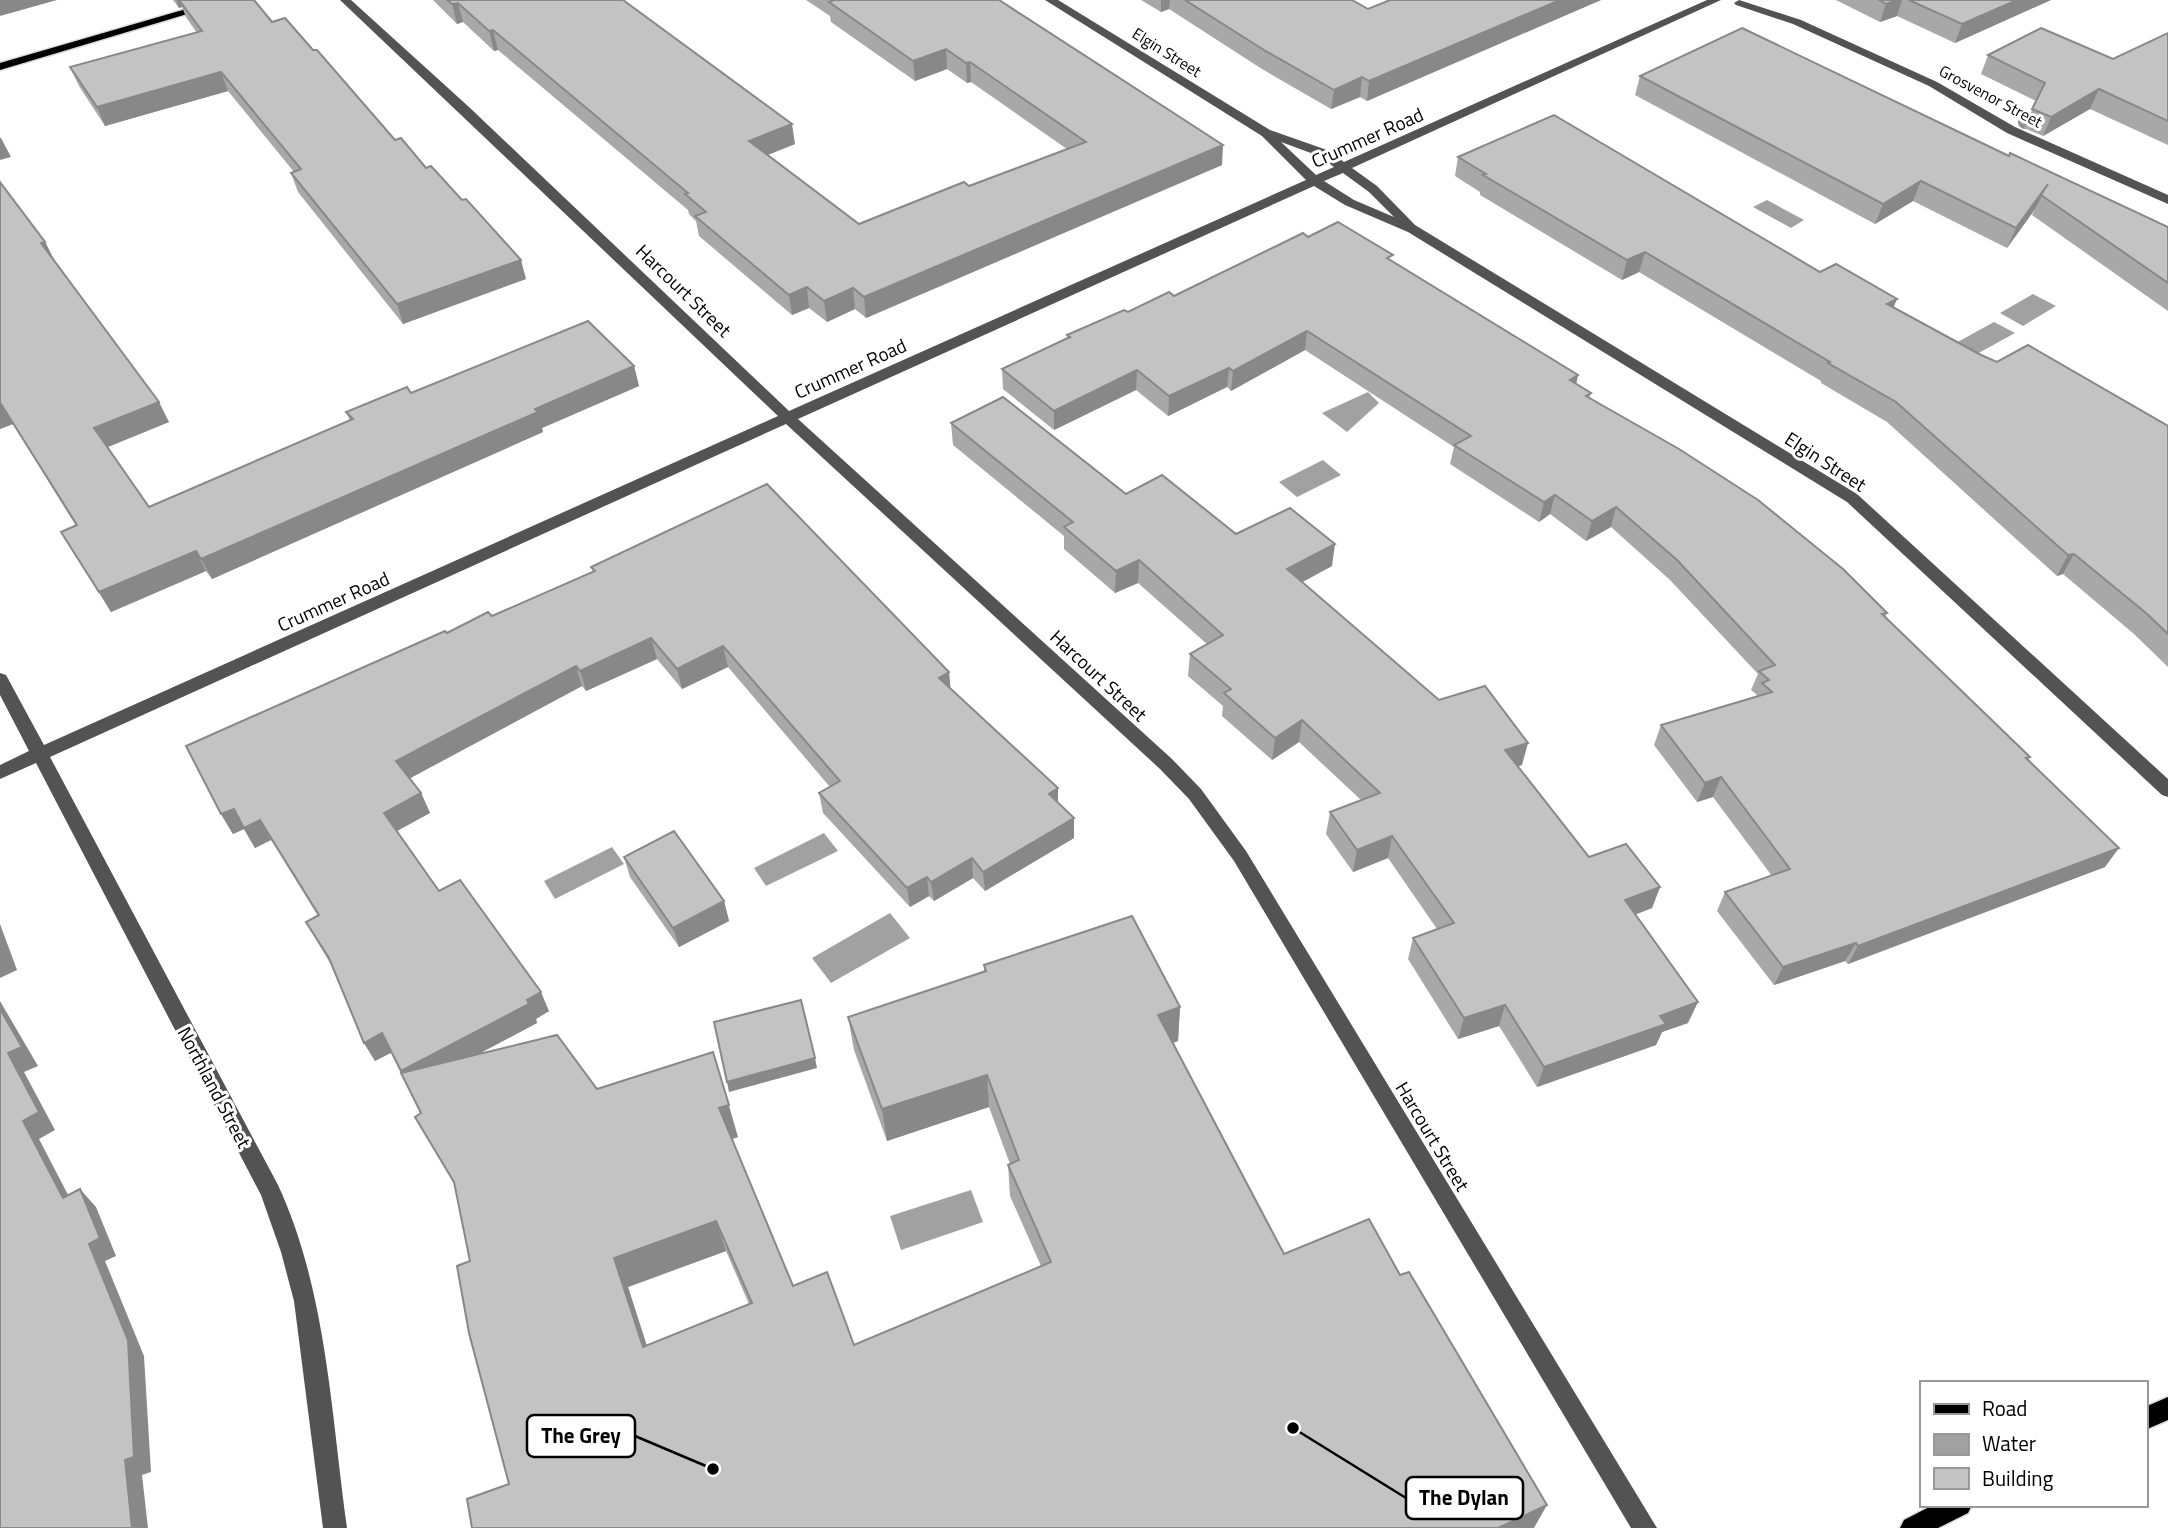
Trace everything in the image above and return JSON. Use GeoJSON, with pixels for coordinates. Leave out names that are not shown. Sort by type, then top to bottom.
{"type":"FeatureCollection","features":[{"type":"Feature","properties":{"kind":"main road"},"geometry":{"type":"LineString","coordinates":[[0,67],[229,0]]}},
{"type":"Feature","properties":{"kind":"main road"},"geometry":{"type":"LineString","coordinates":[[2147,1418],[2168,1408]]}},
{"type":"Feature","properties":{"kind":"main road"},"geometry":{"type":"LineString","coordinates":[[1912,1528],[1956,1507]]}},
{"type":"Feature","properties":{"kind":"street","name":"Harcourt Street"},"geometry":{"type":"LineString","coordinates":[[345,0],[465,110],[787,418],[1166,764],[1218,823],[1645,1528]]}},
{"type":"Feature","properties":{"kind":"street","name":"Elgin Street"},"geometry":{"type":"LineString","coordinates":[[1050,0],[1266,133],[1323,153],[1373,189],[1413,229]]}},
{"type":"Feature","properties":{"kind":"street","name":"Crummer Road"},"geometry":{"type":"LineString","coordinates":[[0,772],[1716,0]]}},
{"type":"Feature","properties":{"kind":"street","name":"Grosvenor Street"},"geometry":{"type":"LineString","coordinates":[[1727,0],[1797,22],[1933,84],[2011,130],[2088,162],[2168,200]]}},
{"type":"Feature","properties":{"kind":"street"},"geometry":{"type":"LineString","coordinates":[[1740,3],[1755,0]]}},
{"type":"Feature","properties":{"kind":"street","name":"Grosvenor Street"},"geometry":{"type":"LineString","coordinates":[[1766,0],[1797,22]]}},
{"type":"Feature","properties":{"kind":"street","name":"Elgin Street"},"geometry":{"type":"LineString","coordinates":[[1266,133],[1296,167],[1338,198],[1413,229],[1852,498],[2168,790]]}},
{"type":"Feature","properties":{"kind":"street","name":"Northland Street"},"geometry":{"type":"LineString","coordinates":[[0,678],[271,1192],[292,1252],[305,1301],[335,1528]]}},
{"type":"Feature","properties":{"kind":"water"},"geometry":{"type":"Polygon","coordinates":[[[1767,200],[1804,220],[1791,228],[1753,207],[1767,200]]]}},
{"type":"Feature","properties":{"kind":"water"},"geometry":{"type":"Polygon","coordinates":[[[2033,294],[2056,306],[2023,326],[2000,313],[2033,294]]]}},
{"type":"Feature","properties":{"kind":"water"},"geometry":{"type":"Polygon","coordinates":[[[1994,322],[2015,333],[1975,355],[1954,344],[1994,322]]]}},
{"type":"Feature","properties":{"kind":"water"},"geometry":{"type":"Polygon","coordinates":[[[1368,392],[1379,403],[1347,432],[1322,413],[1368,392]]]}},
{"type":"Feature","properties":{"kind":"water"},"geometry":{"type":"Polygon","coordinates":[[[1323,460],[1341,475],[1297,497],[1279,482],[1323,460]]]}},
{"type":"Feature","properties":{"kind":"water"},"geometry":{"type":"Polygon","coordinates":[[[824,833],[838,851],[766,886],[754,868],[824,833]]]}},
{"type":"Feature","properties":{"kind":"water"},"geometry":{"type":"Polygon","coordinates":[[[612,847],[624,864],[555,899],[544,881],[612,847]]]}},
{"type":"Feature","properties":{"kind":"water"},"geometry":{"type":"Polygon","coordinates":[[[890,913],[910,938],[831,983],[812,958],[890,913]]]}},
{"type":"Feature","properties":{"kind":"water"},"geometry":{"type":"Polygon","coordinates":[[[971,1190],[983,1222],[901,1250],[890,1216],[971,1190]]]}},
{"type":"Feature","properties":{"kind":"building"},"geometry":{"type":"Polygon","coordinates":[[[179,0],[254,0],[272,22],[285,18],[313,50],[317,50],[395,140],[401,138],[426,168],[431,166],[462,200],[466,199],[521,260],[397,304],[291,173],[301,169],[221,72],[97,107],[70,67],[202,31],[179,0]]]}},
{"type":"Feature","properties":{"kind":"building"},"geometry":{"type":"Polygon","coordinates":[[[447,0],[623,0],[792,124],[749,141],[859,224],[964,182],[969,186],[1086,142],[970,62],[966,63],[946,49],[913,61],[829,2],[834,0],[999,0],[1223,145],[864,297],[853,288],[824,301],[807,287],[789,295],[695,216],[706,212],[685,194],[688,193],[493,30],[489,31],[458,3],[452,4],[447,0]]]}},
{"type":"Feature","properties":{"kind":"building"},"geometry":{"type":"Polygon","coordinates":[[[1185,0],[1352,0],[1368,9],[1390,0],[1560,0],[1369,81],[1362,77],[1334,90],[1185,0]]]}},
{"type":"Feature","properties":{"kind":"building"},"geometry":{"type":"Polygon","coordinates":[[[1879,0],[1897,0],[1886,4],[1879,0]]]}},
{"type":"Feature","properties":{"kind":"building"},"geometry":{"type":"Polygon","coordinates":[[[1909,0],[2017,0],[1962,24],[1909,0]]]}},
{"type":"Feature","properties":{"kind":"building"},"geometry":{"type":"Polygon","coordinates":[[[1742,28],[2009,156],[2010,153],[2168,227],[2168,283],[2041,195],[2048,184],[2016,228],[1921,181],[1883,204],[1640,76],[1742,28]]]}},
{"type":"Feature","properties":{"kind":"building"},"geometry":{"type":"Polygon","coordinates":[[[2041,28],[2113,59],[2168,33],[2168,121],[2099,89],[2051,117],[2032,109],[2045,83],[1988,55],[2041,28]]]}},
{"type":"Feature","properties":{"kind":"building"},"geometry":{"type":"Polygon","coordinates":[[[1554,115],[1820,272],[1836,264],[1897,299],[1887,304],[1981,355],[1997,362],[2028,345],[2168,426],[2168,634],[2074,554],[2068,555],[1896,402],[1645,252],[1627,260],[1483,175],[1486,174],[1458,157],[1554,115]]]}},
{"type":"Feature","properties":{"kind":"building"},"geometry":{"type":"Polygon","coordinates":[[[0,182],[45,242],[41,243],[159,402],[94,428],[149,507],[353,419],[346,412],[407,387],[411,393],[588,321],[634,366],[535,409],[538,412],[201,559],[196,551],[99,592],[61,532],[77,525],[0,404],[0,182]]]}},
{"type":"Feature","properties":{"kind":"building"},"geometry":{"type":"Polygon","coordinates":[[[1338,222],[1393,255],[1387,258],[1578,375],[1570,380],[1591,393],[1586,396],[1679,449],[1758,500],[1843,569],[1887,613],[1882,614],[2030,757],[2026,758],[2119,848],[1858,946],[1856,943],[1783,967],[1725,892],[1790,869],[1721,777],[1705,783],[1661,725],[1772,692],[1762,683],[1769,680],[1759,671],[1775,665],[1677,560],[1616,507],[1592,521],[1555,495],[1544,502],[1454,445],[1471,436],[1307,331],[1233,371],[1229,368],[1169,396],[1137,370],[1054,411],[1002,369],[1070,337],[1067,335],[1124,310],[1128,312],[1169,292],[1174,296],[1303,233],[1308,237],[1338,222]]]}},
{"type":"Feature","properties":{"kind":"building"},"geometry":{"type":"Polygon","coordinates":[[[1003,397],[1126,494],[1162,475],[1236,534],[1290,508],[1335,544],[1287,569],[1439,700],[1485,686],[1528,743],[1505,750],[1589,857],[1626,844],[1660,887],[1625,900],[1698,1002],[1660,1016],[1666,1024],[1544,1067],[1505,1005],[1464,1018],[1413,938],[1454,923],[1392,836],[1357,850],[1330,812],[1380,793],[1302,720],[1275,738],[1224,693],[1231,689],[1190,654],[1223,635],[1139,560],[1116,571],[1064,527],[1073,522],[951,423],[1003,397]]]}},
{"type":"Feature","properties":{"kind":"building"},"geometry":{"type":"Polygon","coordinates":[[[767,484],[949,672],[939,678],[1058,788],[1049,794],[1074,818],[983,872],[972,858],[931,882],[927,877],[907,888],[819,793],[840,781],[723,646],[677,669],[651,638],[580,671],[576,666],[396,761],[421,793],[384,813],[439,891],[460,880],[541,992],[527,1000],[529,1004],[401,1071],[382,1033],[364,1043],[329,958],[306,922],[319,915],[260,820],[244,828],[234,809],[221,814],[186,746],[445,631],[447,633],[488,612],[492,616],[595,571],[591,567],[767,484]]]}},
{"type":"Feature","properties":{"kind":"building"},"geometry":{"type":"Polygon","coordinates":[[[674,831],[724,901],[673,928],[624,857],[674,831]]]}},
{"type":"Feature","properties":{"kind":"building"},"geometry":{"type":"Polygon","coordinates":[[[1132,916],[1180,1007],[1158,1015],[1284,1254],[1369,1219],[1400,1275],[1409,1272],[1547,1505],[1498,1528],[472,1528],[467,1499],[509,1484],[469,1333],[457,1266],[470,1261],[454,1182],[415,1117],[421,1113],[401,1073],[557,1035],[597,1089],[713,1052],[729,1105],[719,1108],[793,1286],[827,1272],[854,1345],[1051,1262],[1008,1165],[1019,1160],[987,1075],[882,1109],[848,1017],[986,971],[984,965],[1132,916]],[[716,1221],[614,1258],[643,1347],[752,1303],[716,1221]]]}},
{"type":"Feature","properties":{"kind":"building"},"geometry":{"type":"Polygon","coordinates":[[[801,1000],[815,1058],[727,1082],[714,1022],[801,1000]]]}},
{"type":"Feature","properties":{"kind":"building"},"geometry":{"type":"Polygon","coordinates":[[[0,1009],[22,1047],[8,1053],[39,1112],[23,1121],[63,1198],[80,1189],[100,1238],[89,1244],[128,1340],[134,1457],[125,1460],[132,1528],[0,1528],[0,1009]]]}},
{"type":"Feature","properties":{"kind":"place","name":"The Dylan"},"geometry":{"type":"Point","coordinates":[1293,1428]}},
{"type":"Feature","properties":{"kind":"place","name":"The Grey"},"geometry":{"type":"Point","coordinates":[713,1469]}}]}
